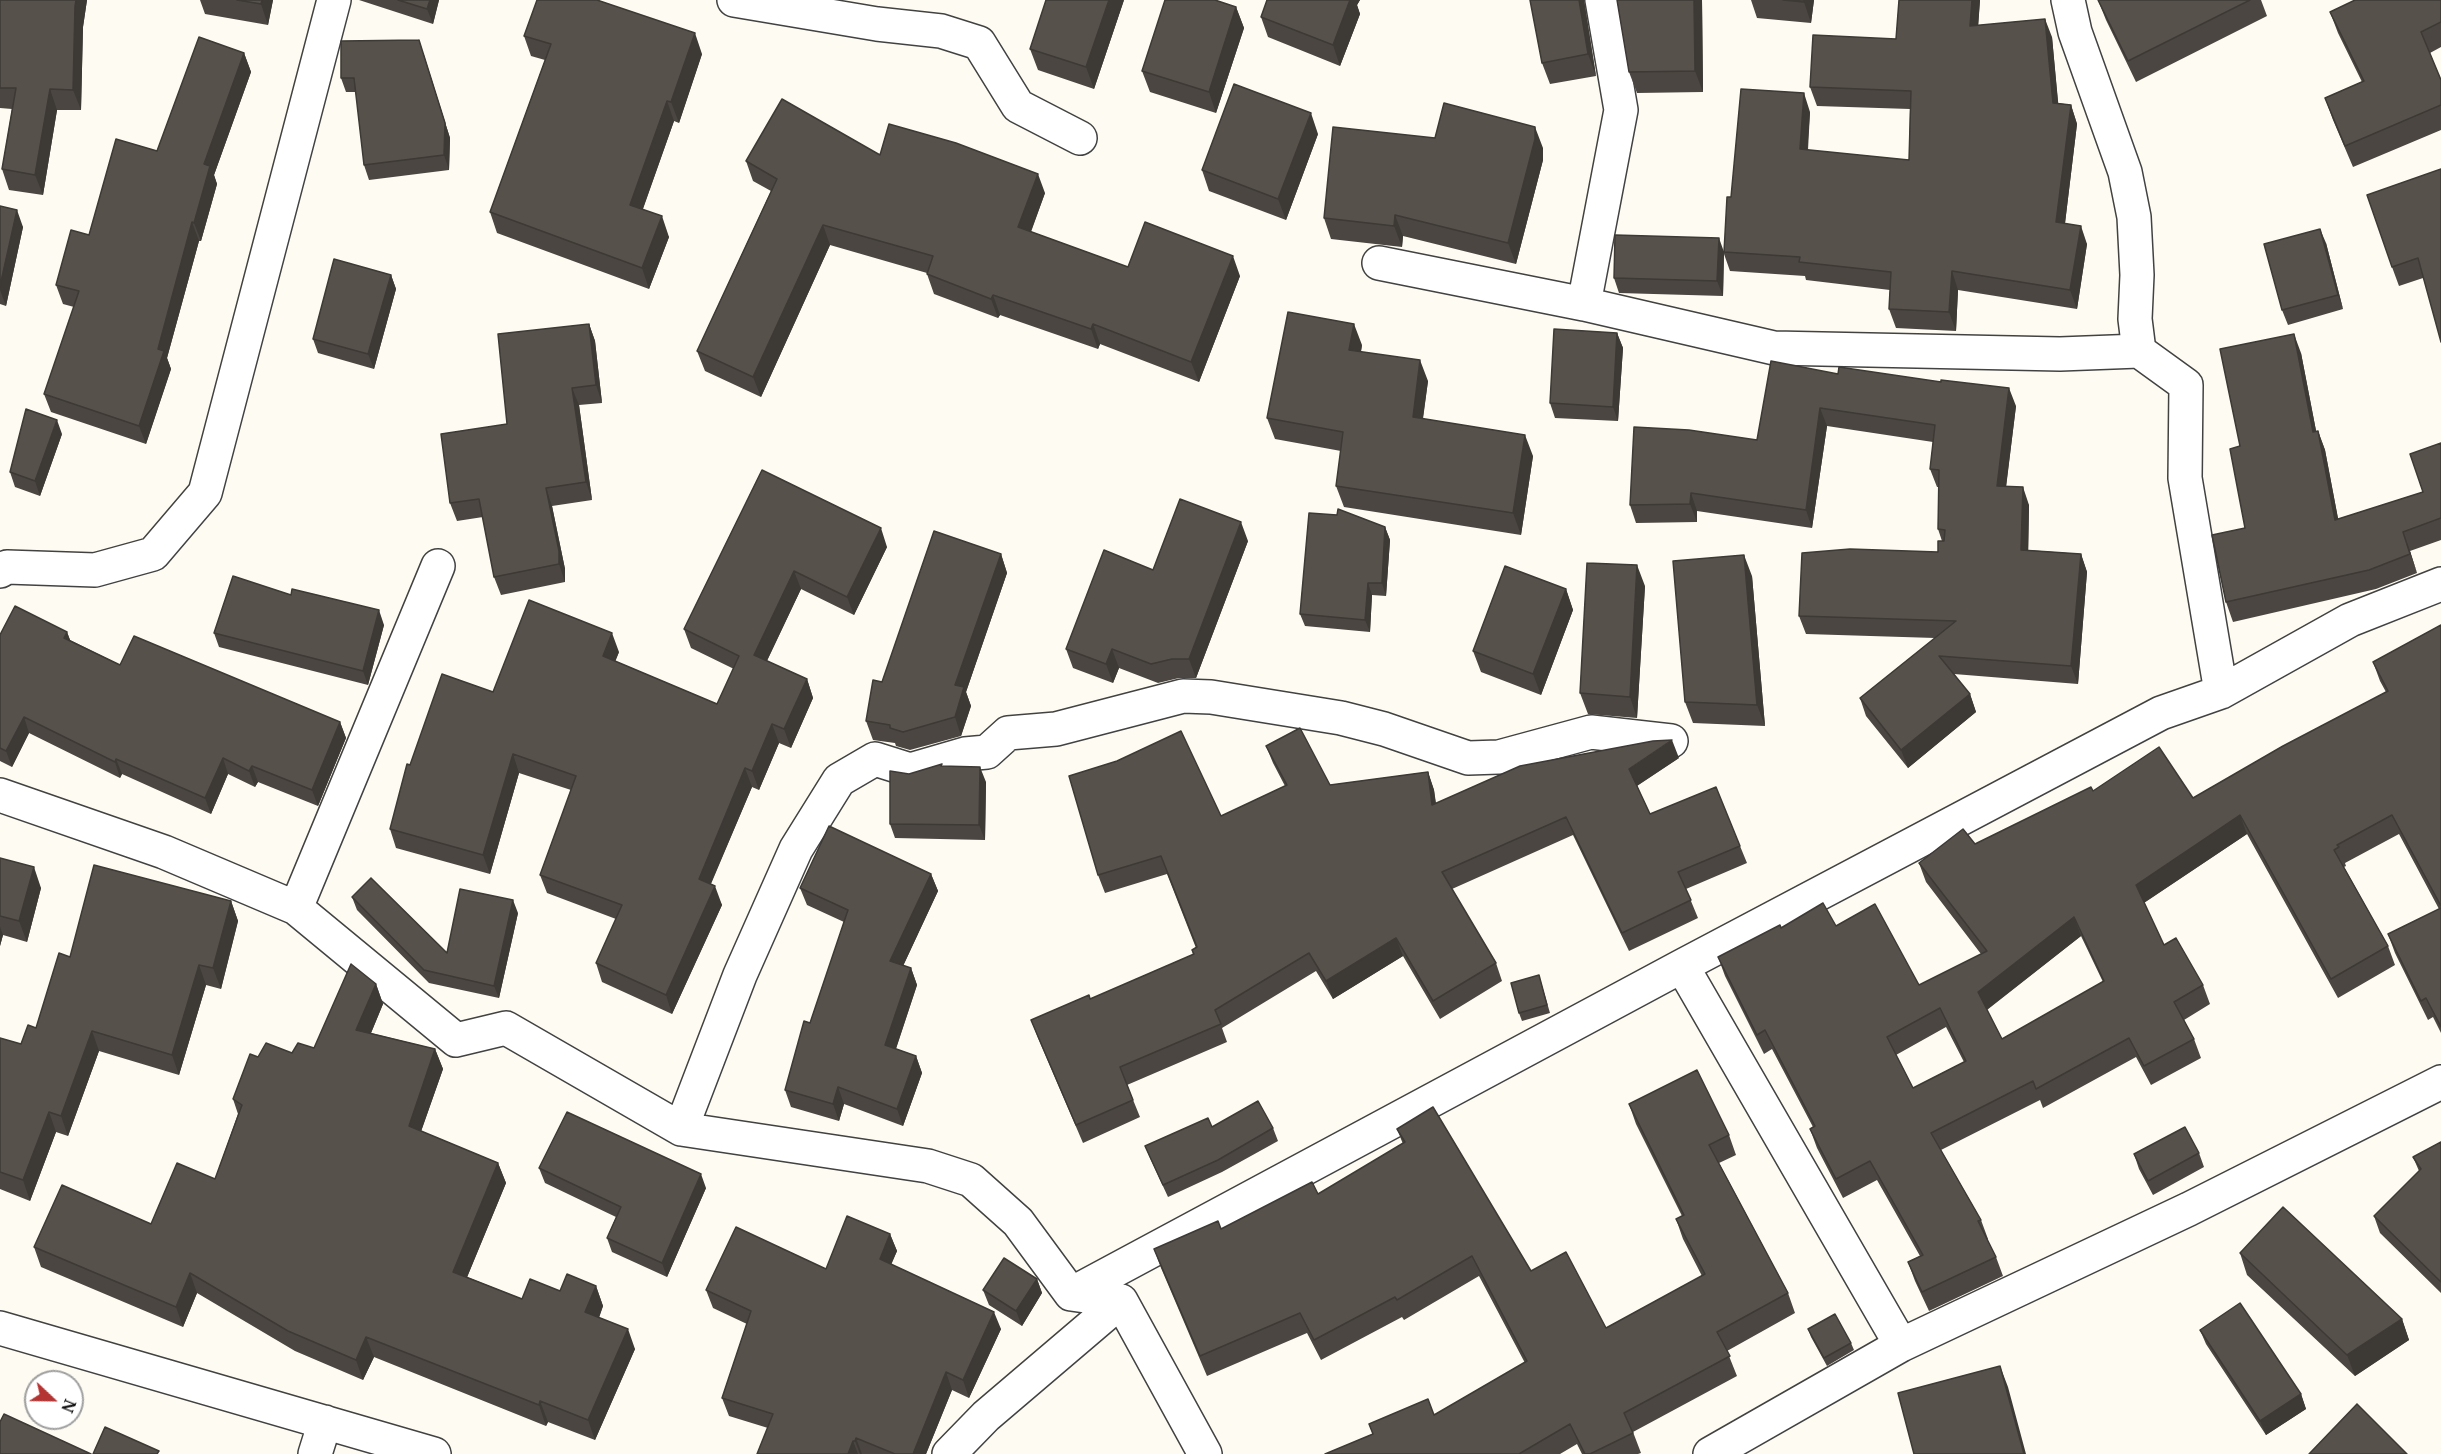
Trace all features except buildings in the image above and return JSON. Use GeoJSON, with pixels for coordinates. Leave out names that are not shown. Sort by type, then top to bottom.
{"type":"FeatureCollection","features":[{"type":"Feature","properties":{"kind":"street"},"geometry":{"type":"LineString","coordinates":[[0,571],[7,567],[95,570],[153,554],[205,493],[334,0]]}},
{"type":"Feature","properties":{"kind":"street"},"geometry":{"type":"LineString","coordinates":[[734,0],[877,24],[941,31],[979,43],[1018,106],[1080,138]]}},
{"type":"Feature","properties":{"kind":"street"},"geometry":{"type":"LineString","coordinates":[[1584,304],[1621,110],[1602,0]]}},
{"type":"Feature","properties":{"kind":"street"},"geometry":{"type":"LineString","coordinates":[[2068,0],[2076,33],[2125,172],[2133,217],[2137,275],[2135,319],[2139,351]]}},
{"type":"Feature","properties":{"kind":"street"},"geometry":{"type":"LineString","coordinates":[[1379,263],[1584,304],[1774,348],[2060,354],[2139,351],[2186,385],[2185,478],[2221,692]]}},
{"type":"Feature","properties":{"kind":"street"},"geometry":{"type":"LineString","coordinates":[[296,908],[438,566]]}},
{"type":"Feature","properties":{"kind":"street"},"geometry":{"type":"LineString","coordinates":[[1071,1294],[1682,966],[2161,713],[2221,692],[2350,620],[2441,584]]}},
{"type":"Feature","properties":{"kind":"street"},"geometry":{"type":"LineString","coordinates":[[681,1129],[740,975],[796,849],[839,780],[874,759],[910,770],[965,754],[987,752],[1008,733],[1056,729],[1183,696],[1211,697],[1341,718],[1384,729],[1468,758],[1499,757],[1591,732],[1671,741]]}},
{"type":"Feature","properties":{"kind":"street"},"geometry":{"type":"LineString","coordinates":[[0,795],[164,852],[296,908],[456,1040],[506,1028],[681,1129],[928,1166],[971,1180],[1018,1222],[1071,1294],[1121,1301]]}},
{"type":"Feature","properties":{"kind":"street"},"geometry":{"type":"LineString","coordinates":[[1682,966],[1901,1346]]}},
{"type":"Feature","properties":{"kind":"street"},"geometry":{"type":"LineString","coordinates":[[1710,1454],[1901,1346],[2189,1209],[2441,1082]]}},
{"type":"Feature","properties":{"kind":"street"},"geometry":{"type":"LineString","coordinates":[[949,1454],[986,1416],[1121,1301]]}},
{"type":"Feature","properties":{"kind":"street"},"geometry":{"type":"LineString","coordinates":[[1121,1301],[1205,1454]]}},
{"type":"Feature","properties":{"kind":"street"},"geometry":{"type":"LineString","coordinates":[[0,1328],[434,1454]]}},
{"type":"Feature","properties":{"kind":"street"},"geometry":{"type":"LineString","coordinates":[[315,1454],[325,1422]]}}]}
